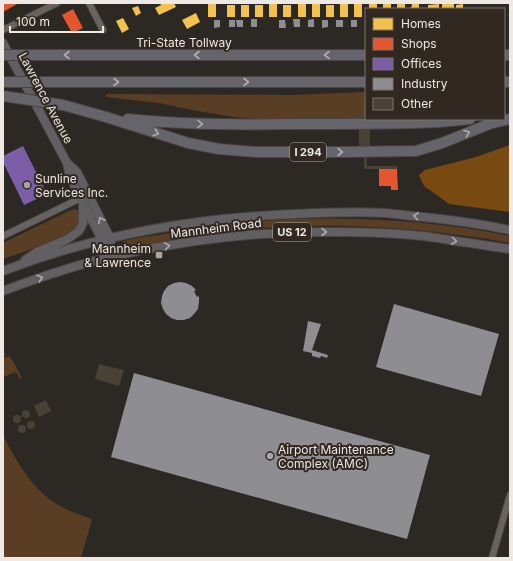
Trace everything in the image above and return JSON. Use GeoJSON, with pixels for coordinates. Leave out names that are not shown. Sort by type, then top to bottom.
{"type":"FeatureCollection","features":[{"type":"Feature","properties":{"kind":"highway","name":"Tri-State Tollway"},"geometry":{"type":"LineString","coordinates":[[3,55],[365,55]]}},
{"type":"Feature","properties":{"kind":"highway"},"geometry":{"type":"LineString","coordinates":[[3,82],[365,82]]}},
{"type":"Feature","properties":{"kind":"highway","name":"I 294"},"geometry":{"type":"LineString","coordinates":[[3,96],[63,105],[188,143],[218,149],[256,152],[416,151],[442,143],[492,123],[510,119]]}},
{"type":"Feature","properties":{"kind":"highway","name":"I 294"},"geometry":{"type":"LineString","coordinates":[[106,117],[172,123],[220,124],[399,124],[460,120]]}},
{"type":"Feature","properties":{"kind":"main road","name":"Lawrence Avenue"},"geometry":{"type":"LineString","coordinates":[[3,44],[67,163],[70,177],[82,200],[115,256]]}},
{"type":"Feature","properties":{"kind":"main road","name":"Lawrence Avenue"},"geometry":{"type":"LineString","coordinates":[[67,163],[77,172],[106,239]]}},
{"type":"Feature","properties":{"kind":"main road"},"geometry":{"type":"LineString","coordinates":[[14,267],[37,252],[66,240],[79,231],[83,223],[82,200]]}},
{"type":"Feature","properties":{"kind":"main road","name":"Mannheim Road"},"geometry":{"type":"LineString","coordinates":[[3,271],[65,250],[106,239],[164,227],[226,218],[324,212],[384,213],[454,221],[510,230]]}},
{"type":"Feature","properties":{"kind":"main road","name":"Mannheim Road"},"geometry":{"type":"LineString","coordinates":[[3,291],[73,267],[115,256],[170,245],[259,234],[300,231],[422,236],[510,249]]}},
{"type":"Feature","properties":{"kind":"street"},"geometry":{"type":"LineString","coordinates":[[3,30],[56,3]]}},
{"type":"Feature","properties":{"kind":"street"},"geometry":{"type":"LineString","coordinates":[[89,3],[103,30]]}},
{"type":"Feature","properties":{"kind":"street"},"geometry":{"type":"LineString","coordinates":[[3,236],[82,200]]}},
{"type":"Feature","properties":{"kind":"street"},"geometry":{"type":"LineString","coordinates":[[492,558],[510,495]]}},
{"type":"Feature","properties":{"kind":"shaded area"},"geometry":{"type":"Polygon","coordinates":[[[364,92],[365,120],[379,121],[257,119],[234,117],[159,103],[106,97],[106,94],[292,95],[364,92]]]}},
{"type":"Feature","properties":{"kind":"shaded area"},"geometry":{"type":"Polygon","coordinates":[[[510,145],[510,212],[449,204],[424,186],[419,175],[425,170],[476,157],[510,145]]]}},
{"type":"Feature","properties":{"kind":"shaded area"},"geometry":{"type":"Polygon","coordinates":[[[75,209],[79,211],[80,220],[77,228],[72,232],[3,259],[3,243],[75,209]]]}},
{"type":"Feature","properties":{"kind":"shaded area"},"geometry":{"type":"Polygon","coordinates":[[[290,219],[401,221],[456,227],[510,236],[510,243],[477,237],[410,229],[343,226],[275,227],[229,231],[137,246],[122,242],[142,237],[211,227],[290,219]]]}},
{"type":"Feature","properties":{"kind":"shaded area"},"geometry":{"type":"Polygon","coordinates":[[[3,353],[6,354],[4,356],[7,358],[8,355],[13,361],[22,378],[20,379],[16,372],[3,377],[3,353]]]}},
{"type":"Feature","properties":{"kind":"shaded area"},"geometry":{"type":"Polygon","coordinates":[[[3,435],[13,455],[40,491],[58,505],[74,513],[92,519],[81,558],[3,558],[3,435]]]}},
{"type":"Feature","properties":{"kind":"building: Homes"},"geometry":{"type":"Polygon","coordinates":[[[160,3],[174,3],[176,7],[159,15],[155,8],[161,5],[160,3]]]}},
{"type":"Feature","properties":{"kind":"building: Homes"},"geometry":{"type":"Polygon","coordinates":[[[208,4],[216,4],[216,17],[208,17],[208,4]]]}},
{"type":"Feature","properties":{"kind":"building: Homes"},"geometry":{"type":"Polygon","coordinates":[[[269,4],[277,4],[277,17],[269,17],[269,4]]]}},
{"type":"Feature","properties":{"kind":"building: Homes"},"geometry":{"type":"Polygon","coordinates":[[[298,4],[306,4],[306,17],[298,17],[298,4]]]}},
{"type":"Feature","properties":{"kind":"building: Homes"},"geometry":{"type":"Polygon","coordinates":[[[312,4],[320,4],[320,17],[312,17],[312,4]]]}},
{"type":"Feature","properties":{"kind":"building: Homes"},"geometry":{"type":"Polygon","coordinates":[[[340,4],[348,4],[348,17],[340,17],[340,4]]]}},
{"type":"Feature","properties":{"kind":"building: Homes"},"geometry":{"type":"Polygon","coordinates":[[[354,4],[362,4],[362,17],[354,17],[354,4]]]}},
{"type":"Feature","properties":{"kind":"building: Homes"},"geometry":{"type":"Polygon","coordinates":[[[369,4],[377,4],[377,8],[369,8],[369,4]]]}},
{"type":"Feature","properties":{"kind":"building: Homes"},"geometry":{"type":"Polygon","coordinates":[[[383,4],[391,4],[391,8],[383,8],[383,4]]]}},
{"type":"Feature","properties":{"kind":"building: Homes"},"geometry":{"type":"Polygon","coordinates":[[[397,4],[405,4],[405,8],[397,8],[397,4]]]}},
{"type":"Feature","properties":{"kind":"building: Homes"},"geometry":{"type":"Polygon","coordinates":[[[412,4],[419,4],[419,8],[411,8],[412,4]]]}},
{"type":"Feature","properties":{"kind":"building: Homes"},"geometry":{"type":"Polygon","coordinates":[[[439,4],[439,8],[428,8],[428,5],[439,4]]]}},
{"type":"Feature","properties":{"kind":"building: Homes"},"geometry":{"type":"Polygon","coordinates":[[[442,4],[454,4],[454,8],[442,8],[442,4]]]}},
{"type":"Feature","properties":{"kind":"building: Homes"},"geometry":{"type":"Polygon","coordinates":[[[463,4],[463,8],[456,8],[456,5],[463,4]]]}},
{"type":"Feature","properties":{"kind":"building: Homes"},"geometry":{"type":"Polygon","coordinates":[[[227,5],[235,5],[235,17],[227,17],[227,5]]]}},
{"type":"Feature","properties":{"kind":"building: Homes"},"geometry":{"type":"Polygon","coordinates":[[[241,5],[249,5],[249,17],[241,17],[241,5]]]}},
{"type":"Feature","properties":{"kind":"building: Homes"},"geometry":{"type":"Polygon","coordinates":[[[255,5],[263,5],[263,17],[255,17],[255,5]]]}},
{"type":"Feature","properties":{"kind":"building: Homes"},"geometry":{"type":"Polygon","coordinates":[[[283,5],[291,5],[291,17],[283,17],[283,5]]]}},
{"type":"Feature","properties":{"kind":"building: Homes"},"geometry":{"type":"Polygon","coordinates":[[[326,5],[334,5],[334,17],[326,17],[326,5]]]}},
{"type":"Feature","properties":{"kind":"building: Homes"},"geometry":{"type":"Polygon","coordinates":[[[138,6],[141,13],[136,16],[132,8],[138,6]]]}},
{"type":"Feature","properties":{"kind":"building: Homes"},"geometry":{"type":"Polygon","coordinates":[[[196,13],[200,22],[187,29],[182,20],[196,13]]]}},
{"type":"Feature","properties":{"kind":"building: Homes"},"geometry":{"type":"Polygon","coordinates":[[[123,18],[129,29],[122,33],[116,21],[123,18]]]}},
{"type":"Feature","properties":{"kind":"building: Shops"},"geometry":{"type":"Polygon","coordinates":[[[3,3],[19,3],[3,12],[3,3]]]}},
{"type":"Feature","properties":{"kind":"building: Shops"},"geometry":{"type":"Polygon","coordinates":[[[73,9],[83,28],[72,33],[62,15],[73,9]]]}},
{"type":"Feature","properties":{"kind":"building: Shops"},"geometry":{"type":"Polygon","coordinates":[[[379,169],[397,169],[398,190],[391,190],[391,186],[379,186],[379,169]]]}},
{"type":"Feature","properties":{"kind":"building: Offices"},"geometry":{"type":"Polygon","coordinates":[[[23,146],[47,194],[24,205],[3,162],[3,156],[23,146]]]}},
{"type":"Feature","properties":{"kind":"building: Industry"},"geometry":{"type":"Polygon","coordinates":[[[251,19],[257,19],[257,27],[251,27],[251,19]]]}},
{"type":"Feature","properties":{"kind":"building: Industry"},"geometry":{"type":"Polygon","coordinates":[[[293,19],[300,19],[300,27],[294,27],[293,19]]]}},
{"type":"Feature","properties":{"kind":"building: Industry"},"geometry":{"type":"Polygon","coordinates":[[[314,19],[314,27],[308,27],[308,20],[314,19]]]}},
{"type":"Feature","properties":{"kind":"building: Industry"},"geometry":{"type":"Polygon","coordinates":[[[214,20],[220,20],[220,27],[214,28],[214,20]]]}},
{"type":"Feature","properties":{"kind":"building: Industry"},"geometry":{"type":"Polygon","coordinates":[[[229,20],[235,20],[235,27],[229,27],[229,20]]]}},
{"type":"Feature","properties":{"kind":"building: Industry"},"geometry":{"type":"Polygon","coordinates":[[[236,20],[243,20],[243,27],[237,27],[236,20]]]}},
{"type":"Feature","properties":{"kind":"building: Industry"},"geometry":{"type":"Polygon","coordinates":[[[279,20],[285,20],[286,28],[279,28],[279,20]]]}},
{"type":"Feature","properties":{"kind":"building: Industry"},"geometry":{"type":"Polygon","coordinates":[[[322,20],[328,20],[328,27],[322,28],[322,20]]]}},
{"type":"Feature","properties":{"kind":"building: Industry"},"geometry":{"type":"Polygon","coordinates":[[[336,20],[343,20],[343,27],[336,27],[336,20]]]}},
{"type":"Feature","properties":{"kind":"building: Industry"},"geometry":{"type":"Polygon","coordinates":[[[351,20],[357,20],[357,27],[351,27],[351,20]]]}},
{"type":"Feature","properties":{"kind":"building: Industry"},"geometry":{"type":"Polygon","coordinates":[[[180,282],[192,286],[196,290],[194,291],[197,297],[199,296],[198,309],[190,318],[184,320],[171,318],[166,314],[161,303],[164,291],[168,286],[180,282]]]}},
{"type":"Feature","properties":{"kind":"building: Industry"},"geometry":{"type":"Polygon","coordinates":[[[394,304],[499,334],[481,396],[376,367],[394,304]]]}},
{"type":"Feature","properties":{"kind":"building: Industry"},"geometry":{"type":"Polygon","coordinates":[[[308,321],[321,324],[312,350],[328,355],[327,358],[312,356],[312,353],[303,351],[308,321]]]}},
{"type":"Feature","properties":{"kind":"building: Industry","name":"Airport Maintenance Complex (AMC)"},"geometry":{"type":"Polygon","coordinates":[[[134,373],[430,455],[407,539],[111,457],[134,373]]]}},
{"type":"Feature","properties":{"kind":"building: Other"},"geometry":{"type":"Polygon","coordinates":[[[359,116],[365,116],[365,120],[370,120],[370,157],[367,157],[367,166],[398,166],[397,169],[364,169],[364,157],[359,157],[359,116]]]}},
{"type":"Feature","properties":{"kind":"building: Other"},"geometry":{"type":"Polygon","coordinates":[[[99,364],[124,370],[119,386],[95,379],[99,364]]]}},
{"type":"Feature","properties":{"kind":"building: Other"},"geometry":{"type":"Polygon","coordinates":[[[46,400],[51,411],[39,417],[34,406],[46,400]]]}},
{"type":"Feature","properties":{"kind":"building: Other"},"geometry":{"type":"Polygon","coordinates":[[[26,410],[29,411],[29,417],[26,418],[23,417],[22,414],[23,411],[26,410]]]}},
{"type":"Feature","properties":{"kind":"building: Other"},"geometry":{"type":"Polygon","coordinates":[[[17,415],[20,416],[20,422],[17,423],[14,422],[13,419],[14,416],[17,415]]]}},
{"type":"Feature","properties":{"kind":"building: Other"},"geometry":{"type":"Polygon","coordinates":[[[31,421],[34,422],[34,428],[31,429],[28,428],[27,425],[28,422],[31,421]]]}},
{"type":"Feature","properties":{"kind":"building: Other"},"geometry":{"type":"Polygon","coordinates":[[[22,425],[25,426],[25,432],[22,433],[19,432],[18,429],[19,426],[22,425]]]}},
{"type":"Feature","properties":{"kind":"place","name":"Sunline Services Inc."},"geometry":{"type":"Point","coordinates":[27,185]}},
{"type":"Feature","properties":{"kind":"place","name":"Mannheim & Lawrence"},"geometry":{"type":"Point","coordinates":[159,255]}},
{"type":"Feature","properties":{"kind":"place","name":"Airport Maintenance Complex (AMC)"},"geometry":{"type":"Point","coordinates":[270,456]}}]}
